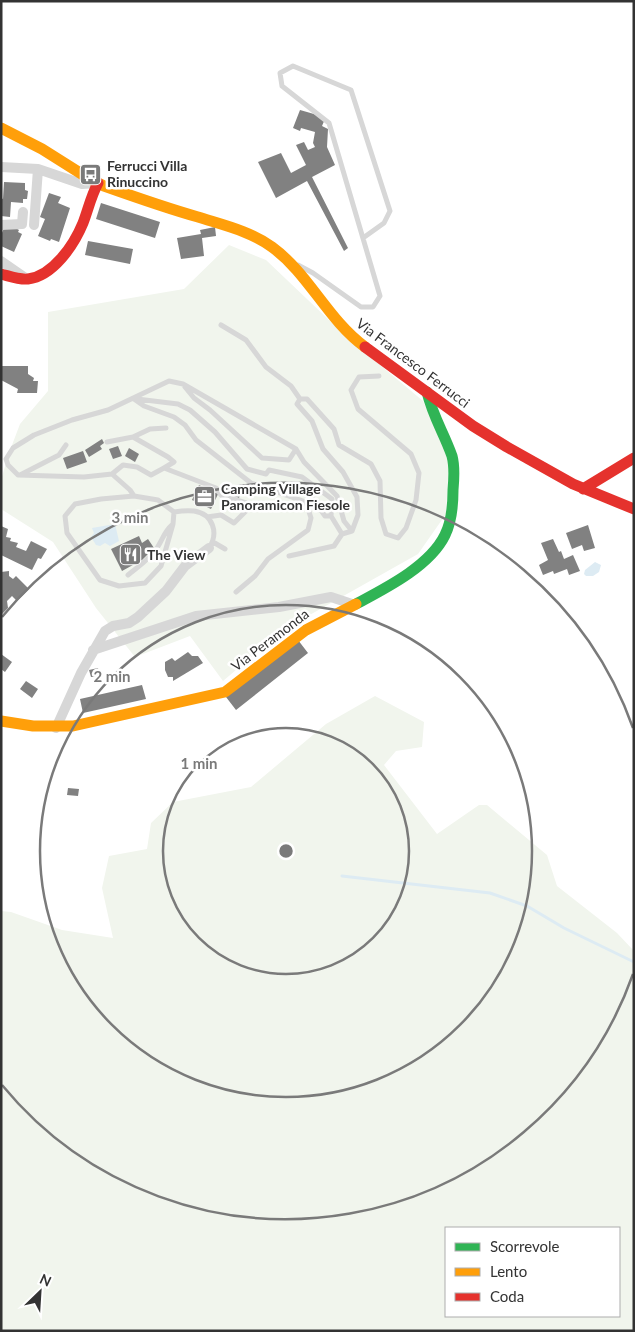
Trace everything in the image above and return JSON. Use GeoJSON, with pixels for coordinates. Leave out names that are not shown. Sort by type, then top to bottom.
{"type":"FeatureCollection","features":[{"type":"Feature","properties":{"kind":"street","name":"Via Francesco Ferrucci"},"geometry":{"type":"LineString","coordinates":[[1,128],[42,149],[98,183],[252,235],[272,247],[286,260],[344,330],[475,428],[583,489],[634,509]]}},
{"type":"Feature","properties":{"kind":"street"},"geometry":{"type":"LineString","coordinates":[[1,167],[38,170],[82,184],[98,183],[81,226],[68,248],[56,263],[43,274],[28,279],[1,274]]}},
{"type":"Feature","properties":{"kind":"street"},"geometry":{"type":"LineString","coordinates":[[34,225],[38,170]]}},
{"type":"Feature","properties":{"kind":"street"},"geometry":{"type":"LineString","coordinates":[[1,225],[22,224],[23,212]]}},
{"type":"Feature","properties":{"kind":"street"},"geometry":{"type":"LineString","coordinates":[[1,261],[28,279]]}},
{"type":"Feature","properties":{"kind":"street","name":"Via Peramonda"},"geometry":{"type":"LineString","coordinates":[[1,721],[56,728],[90,723],[225,692],[306,630],[352,604],[386,588],[416,568],[440,544],[450,523],[454,486],[452,457],[431,410],[427,392]]}},
{"type":"Feature","properties":{"kind":"street"},"geometry":{"type":"LineString","coordinates":[[583,489],[634,458]]}},
{"type":"Feature","properties":{"kind":"street"},"geometry":{"type":"LineString","coordinates":[[56,728],[93,650],[108,628],[129,622],[138,617],[166,591],[185,566],[211,545]]}},
{"type":"Feature","properties":{"kind":"street"},"geometry":{"type":"LineString","coordinates":[[93,650],[196,616],[279,606],[331,597],[352,604]]}},
{"type":"Feature","properties":{"kind":"lane"},"geometry":{"type":"LineString","coordinates":[[286,260],[313,273],[361,307],[373,308],[380,296],[329,123],[282,86],[280,73],[293,66],[351,90],[390,212],[384,223],[364,238]]}},
{"type":"Feature","properties":{"kind":"lane"},"geometry":{"type":"LineString","coordinates":[[221,325],[246,340],[266,367],[291,386],[300,399]]}},
{"type":"Feature","properties":{"kind":"lane"},"geometry":{"type":"LineString","coordinates":[[300,399],[307,399],[334,430],[339,445],[371,464],[380,481],[381,518],[386,534],[398,538],[406,528],[416,500],[419,473],[411,454],[358,409],[351,390],[359,377],[379,376]]}},
{"type":"Feature","properties":{"kind":"lane"},"geometry":{"type":"LineString","coordinates":[[133,437],[174,462],[151,475],[137,467],[123,465],[112,474],[84,477],[20,475],[8,465],[6,459],[13,448],[34,435],[72,420],[108,410],[169,381],[183,384],[296,449],[304,462],[337,496],[344,521],[352,531]]}},
{"type":"Feature","properties":{"kind":"lane"},"geometry":{"type":"LineString","coordinates":[[183,384],[194,398],[210,410],[262,458],[288,460],[296,449]]}},
{"type":"Feature","properties":{"kind":"lane"},"geometry":{"type":"LineString","coordinates":[[134,399],[144,406],[174,417],[185,426],[196,440],[251,483],[306,502],[313,499],[326,516],[331,516]]}},
{"type":"Feature","properties":{"kind":"lane"},"geometry":{"type":"LineString","coordinates":[[134,399],[178,404],[190,410],[215,432],[247,469],[266,474],[269,470],[302,477],[332,499],[331,516],[342,534]]}},
{"type":"Feature","properties":{"kind":"lane"},"geometry":{"type":"LineString","coordinates":[[300,399],[297,404],[312,421],[323,449],[343,472],[357,497],[358,515],[352,531]]}},
{"type":"Feature","properties":{"kind":"lane"},"geometry":{"type":"LineString","coordinates":[[107,442],[133,437],[150,429],[166,428]]}},
{"type":"Feature","properties":{"kind":"lane"},"geometry":{"type":"LineString","coordinates":[[20,475],[59,455],[66,445]]}},
{"type":"Feature","properties":{"kind":"lane"},"geometry":{"type":"LineString","coordinates":[[164,468],[216,488],[221,495],[246,503],[247,510],[234,523],[221,515],[207,517]]}},
{"type":"Feature","properties":{"kind":"lane"},"geometry":{"type":"LineString","coordinates":[[112,474],[134,496]]}},
{"type":"Feature","properties":{"kind":"lane"},"geometry":{"type":"LineString","coordinates":[[174,512],[173,524],[161,566],[145,583],[119,586],[100,580],[66,533],[65,516],[74,504],[134,496],[158,500],[174,512],[193,511],[207,517],[214,525],[211,545],[225,549]]}},
{"type":"Feature","properties":{"kind":"lane"},"geometry":{"type":"LineString","coordinates":[[236,592],[255,576],[268,559],[308,530],[311,518],[306,502]]}},
{"type":"Feature","properties":{"kind":"lane"},"geometry":{"type":"LineString","coordinates":[[128,574],[149,558],[159,546],[165,532],[173,524]]}},
{"type":"Feature","properties":{"kind":"lane"},"geometry":{"type":"LineString","coordinates":[[289,556],[334,546],[342,534],[352,531]]}},
{"type":"Feature","properties":{"kind":"shaded area"},"geometry":{"type":"Polygon","coordinates":[[[229,245],[266,260],[349,339],[423,401],[449,459],[446,514],[418,554],[283,630],[223,681],[190,636],[135,657],[96,608],[53,542],[1,509],[1,480],[20,424],[48,391],[48,312],[184,289],[229,245]]]}},
{"type":"Feature","properties":{"kind":"shaded area"},"geometry":{"type":"Polygon","coordinates":[[[115,524],[119,541],[110,546],[105,543],[100,546],[96,545],[91,537],[94,533],[92,528],[115,524]]]}},
{"type":"Feature","properties":{"kind":"shaded area"},"geometry":{"type":"Polygon","coordinates":[[[595,562],[601,565],[599,572],[593,576],[586,576],[584,574],[585,570],[595,562]]]}},
{"type":"Feature","properties":{"kind":"shaded area"},"geometry":{"type":"Polygon","coordinates":[[[375,696],[424,722],[422,747],[396,751],[384,765],[437,834],[479,805],[487,805],[547,855],[557,886],[617,933],[634,951],[634,1331],[1,1331],[1,911],[11,912],[62,930],[113,938],[102,888],[109,856],[147,849],[151,823],[173,802],[251,787],[326,724],[375,696]]]}},
{"type":"Feature","properties":{"kind":"building"},"geometry":{"type":"Polygon","coordinates":[[[300,110],[325,119],[322,126],[328,129],[327,147],[335,165],[312,177],[348,248],[344,251],[307,181],[276,198],[258,162],[281,153],[291,173],[306,165],[296,145],[304,142],[308,150],[315,147],[313,143],[315,132],[301,128],[300,131],[293,128],[300,110]]]}},
{"type":"Feature","properties":{"kind":"building"},"geometry":{"type":"Polygon","coordinates":[[[4,182],[25,183],[25,190],[28,191],[27,199],[23,199],[23,203],[11,202],[10,217],[1,216],[1,198],[3,199],[4,182]]]}},
{"type":"Feature","properties":{"kind":"building"},"geometry":{"type":"Polygon","coordinates":[[[49,193],[61,197],[58,203],[70,208],[59,242],[51,239],[50,241],[38,236],[45,219],[40,217],[49,193]]]}},
{"type":"Feature","properties":{"kind":"building"},"geometry":{"type":"Polygon","coordinates":[[[101,203],[160,222],[155,238],[96,219],[101,203]]]}},
{"type":"Feature","properties":{"kind":"building"},"geometry":{"type":"Polygon","coordinates":[[[5,226],[12,226],[22,234],[14,252],[1,246],[1,235],[5,226]]]}},
{"type":"Feature","properties":{"kind":"building"},"geometry":{"type":"Polygon","coordinates":[[[215,227],[216,236],[202,238],[204,256],[181,259],[177,238],[201,234],[200,230],[215,227]]]}},
{"type":"Feature","properties":{"kind":"building"},"geometry":{"type":"Polygon","coordinates":[[[88,241],[133,249],[130,264],[85,255],[88,241]]]}},
{"type":"Feature","properties":{"kind":"building"},"geometry":{"type":"Polygon","coordinates":[[[1,366],[28,366],[28,374],[34,378],[33,381],[38,381],[37,393],[17,393],[18,389],[1,380],[1,366]]]}},
{"type":"Feature","properties":{"kind":"building"},"geometry":{"type":"Polygon","coordinates":[[[102,439],[104,443],[100,446],[102,449],[89,457],[85,450],[102,439]]]}},
{"type":"Feature","properties":{"kind":"building"},"geometry":{"type":"Polygon","coordinates":[[[118,446],[122,456],[113,459],[109,449],[118,446]]]}},
{"type":"Feature","properties":{"kind":"building"},"geometry":{"type":"Polygon","coordinates":[[[129,448],[139,454],[135,462],[125,456],[129,448]]]}},
{"type":"Feature","properties":{"kind":"building"},"geometry":{"type":"Polygon","coordinates":[[[83,451],[87,462],[67,469],[63,458],[83,451]]]}},
{"type":"Feature","properties":{"kind":"building"},"geometry":{"type":"Polygon","coordinates":[[[225,482],[242,489],[239,498],[222,491],[225,482]]]}},
{"type":"Feature","properties":{"kind":"building","name":"Camping Village Panoramicon Fiesole"},"geometry":{"type":"Polygon","coordinates":[[[199,485],[218,494],[211,509],[192,500],[199,485]]]}},
{"type":"Feature","properties":{"kind":"building"},"geometry":{"type":"Polygon","coordinates":[[[588,525],[595,548],[584,551],[582,545],[572,549],[566,533],[588,525]]]}},
{"type":"Feature","properties":{"kind":"building"},"geometry":{"type":"Polygon","coordinates":[[[1,526],[8,529],[6,537],[11,538],[10,541],[18,543],[16,547],[26,551],[31,541],[47,549],[41,559],[38,558],[32,570],[1,555],[1,526]]]}},
{"type":"Feature","properties":{"kind":"building","name":"The View"},"geometry":{"type":"Polygon","coordinates":[[[139,536],[142,543],[148,539],[154,548],[142,560],[122,571],[111,549],[139,536]]]}},
{"type":"Feature","properties":{"kind":"building"},"geometry":{"type":"Polygon","coordinates":[[[553,539],[564,559],[573,555],[580,571],[569,575],[567,569],[554,574],[553,571],[543,575],[539,565],[548,560],[541,543],[553,539]]]}},
{"type":"Feature","properties":{"kind":"building"},"geometry":{"type":"Polygon","coordinates":[[[9,571],[9,576],[13,579],[16,576],[29,589],[17,601],[12,596],[7,601],[8,608],[1,615],[1,572],[9,571]]]}},
{"type":"Feature","properties":{"kind":"building"},"geometry":{"type":"Polygon","coordinates":[[[298,640],[308,653],[236,710],[226,697],[298,640]]]}},
{"type":"Feature","properties":{"kind":"building"},"geometry":{"type":"Polygon","coordinates":[[[188,652],[192,656],[198,656],[203,663],[173,681],[173,677],[168,677],[165,670],[165,662],[172,658],[175,661],[188,652]]]}},
{"type":"Feature","properties":{"kind":"building"},"geometry":{"type":"Polygon","coordinates":[[[1,654],[12,662],[5,672],[1,669],[1,654]]]}},
{"type":"Feature","properties":{"kind":"building"},"geometry":{"type":"Polygon","coordinates":[[[98,668],[100,676],[91,677],[89,670],[98,668]]]}},
{"type":"Feature","properties":{"kind":"building"},"geometry":{"type":"Polygon","coordinates":[[[26,681],[38,689],[32,698],[20,689],[26,681]]]}},
{"type":"Feature","properties":{"kind":"building"},"geometry":{"type":"Polygon","coordinates":[[[142,685],[146,699],[83,713],[80,699],[142,685]]]}},
{"type":"Feature","properties":{"kind":"building"},"geometry":{"type":"Polygon","coordinates":[[[68,788],[79,789],[78,796],[67,795],[68,788]]]}},
{"type":"Feature","properties":{"kind":"waterway"},"geometry":{"type":"LineString","coordinates":[[342,876],[490,893],[527,906],[564,928],[634,962]]}},
{"type":"Feature","properties":{"kind":"traffic: fast"},"geometry":{"type":"LineString","coordinates":[[356,604],[406,575],[429,557],[445,535],[449,524],[453,501],[453,460],[427,392]]}},
{"type":"Feature","properties":{"kind":"traffic: slow"},"geometry":{"type":"LineString","coordinates":[[1,128],[42,149],[104,186],[236,229],[264,241],[297,270],[340,323],[365,347]]}},
{"type":"Feature","properties":{"kind":"traffic: slow"},"geometry":{"type":"LineString","coordinates":[[1,721],[33,726],[73,726],[225,692],[306,630],[356,604]]}},
{"type":"Feature","properties":{"kind":"traffic: jam"},"geometry":{"type":"LineString","coordinates":[[1,274],[28,279],[37,277],[54,266],[68,250],[79,232],[98,183]]}},
{"type":"Feature","properties":{"kind":"traffic: jam"},"geometry":{"type":"LineString","coordinates":[[365,347],[473,426],[507,447],[573,484],[634,509]]}},
{"type":"Feature","properties":{"kind":"traffic: jam"},"geometry":{"type":"LineString","coordinates":[[583,489],[634,458]]}},
{"type":"Feature","properties":{"kind":"place","name":"Ferrucci Villa Rinuccino"},"geometry":{"type":"Point","coordinates":[91,174]}},
{"type":"Feature","properties":{"kind":"place","name":"Camping Village Panoramicon Fiesole"},"geometry":{"type":"Point","coordinates":[205,497]}},
{"type":"Feature","properties":{"kind":"place","name":"The View"},"geometry":{"type":"Point","coordinates":[131,555]}}]}
